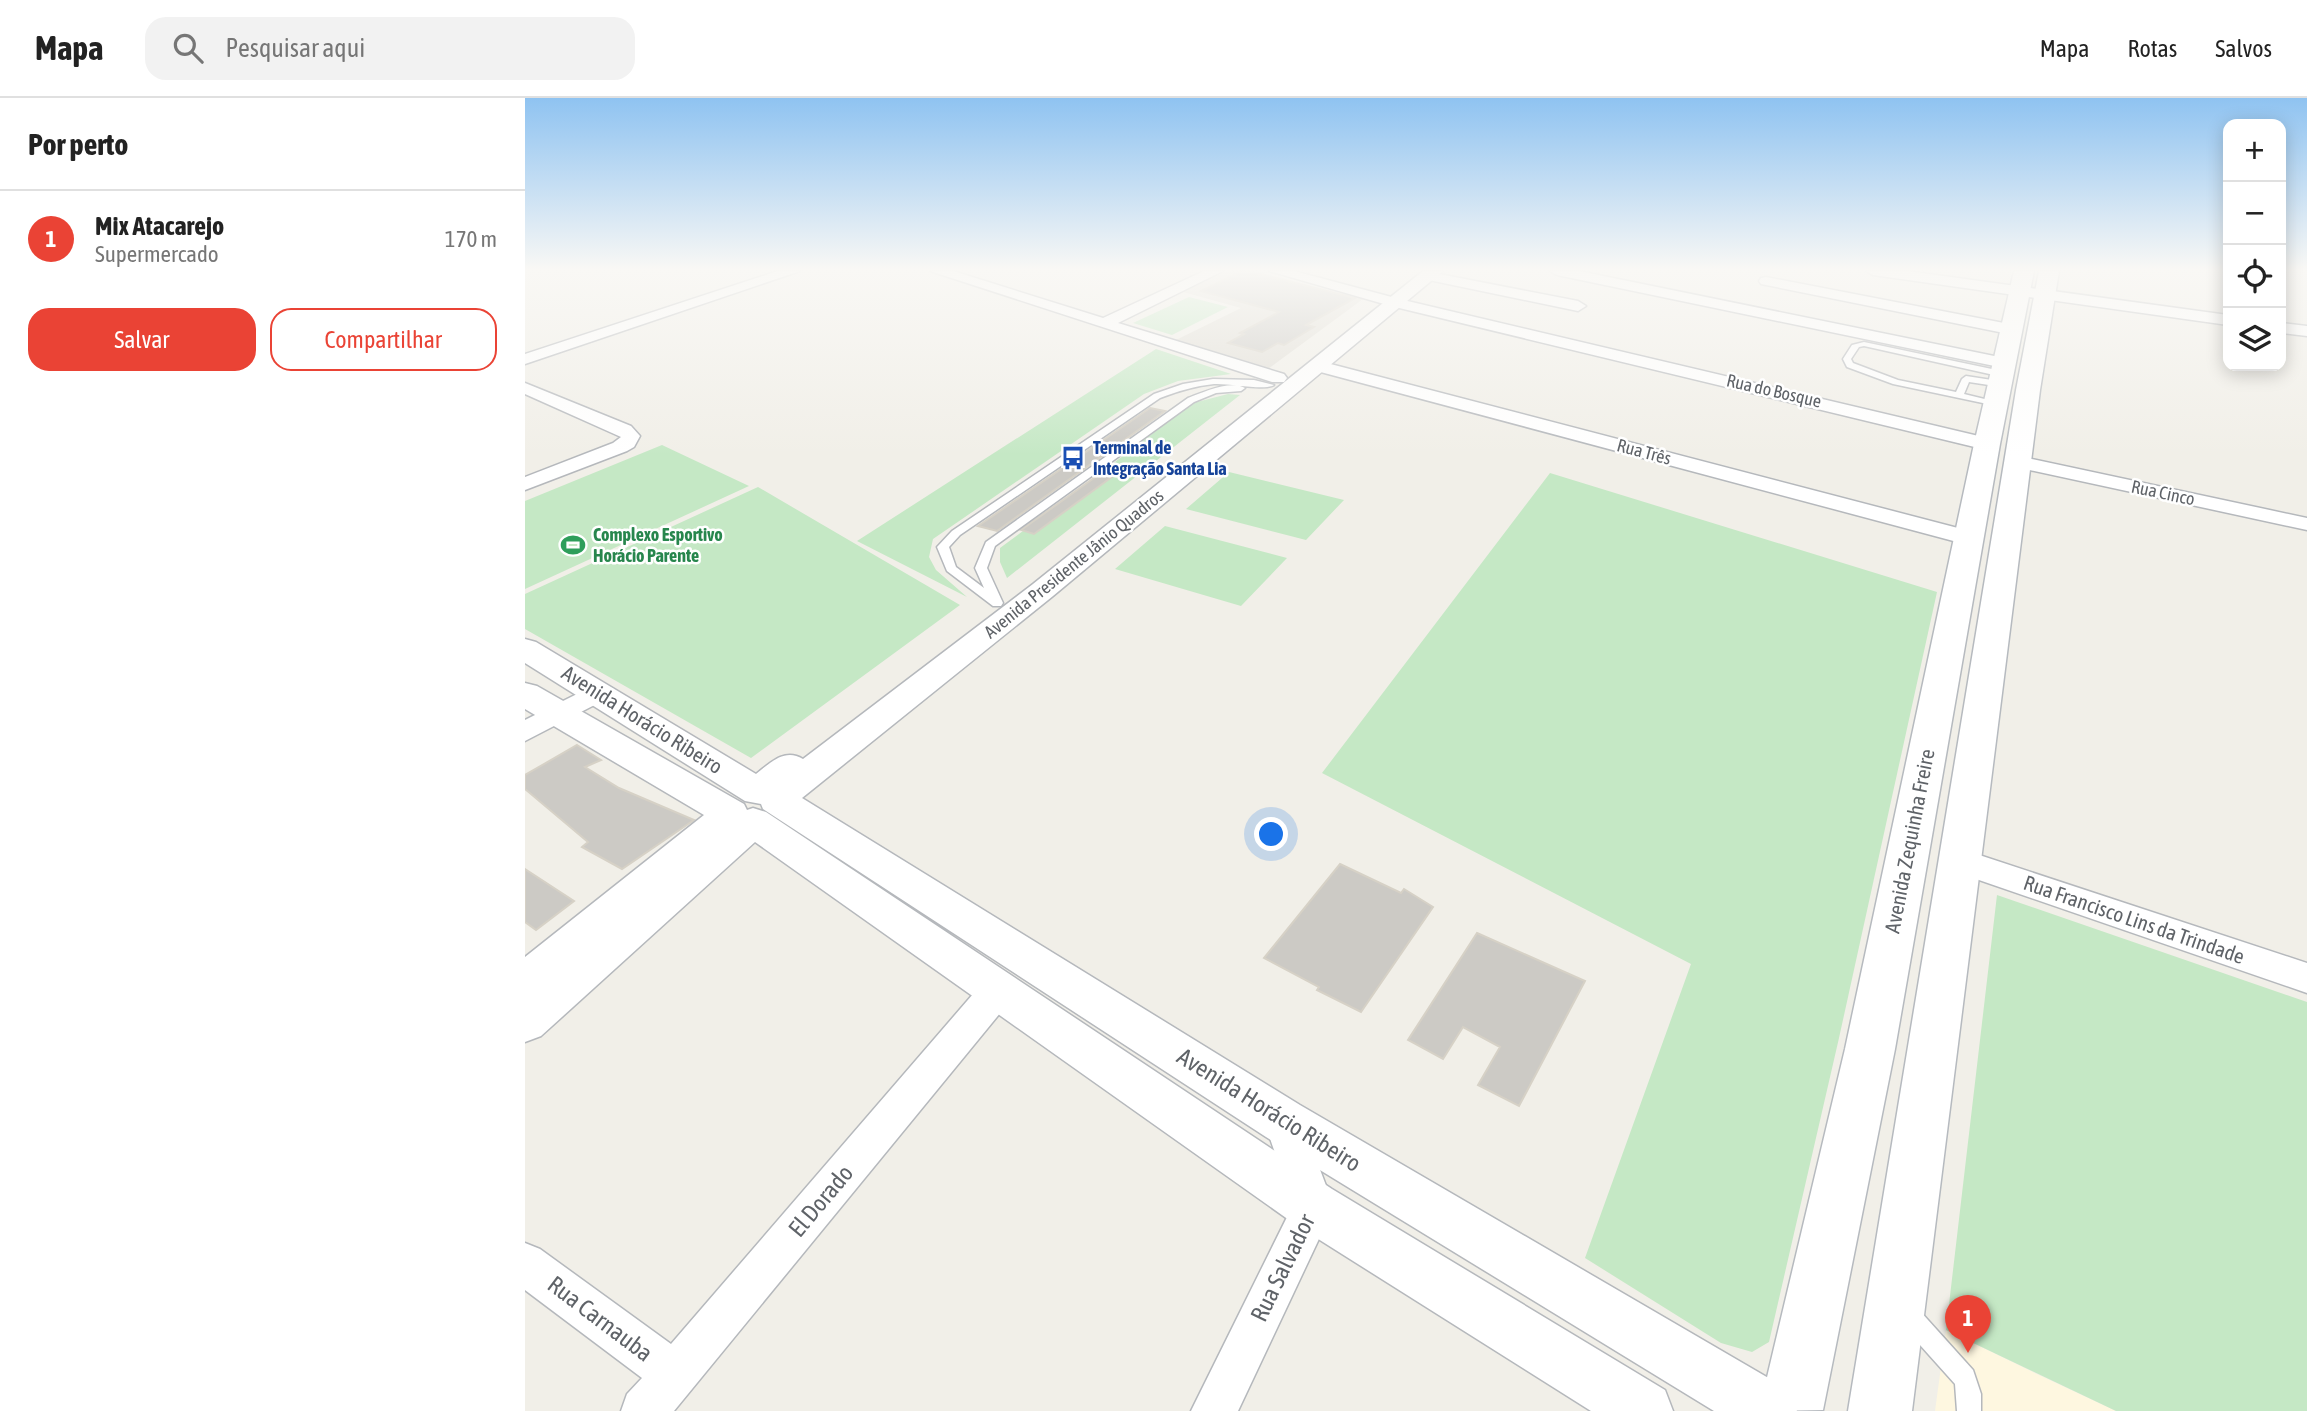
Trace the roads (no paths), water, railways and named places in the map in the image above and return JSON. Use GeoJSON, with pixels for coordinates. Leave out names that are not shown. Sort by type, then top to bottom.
{"type":"FeatureCollection","features":[{"type":"Feature","properties":{"kind":"main road","name":"Avenida Zequinha Freire"},"geometry":{"type":"LineString","coordinates":[[1880,1411],[1961,861],[2013,342]]}},
{"type":"Feature","properties":{"kind":"main road","name":"Avenida Zequinha Freire"},"geometry":{"type":"LineString","coordinates":[[1789,1411],[1818,1292],[1969,538],[2002,453]]}},
{"type":"Feature","properties":{"kind":"main road"},"geometry":{"type":"LineString","coordinates":[[1880,991],[1913,1010],[1934,1031]]}},
{"type":"Feature","properties":{"kind":"street"},"geometry":{"type":"LineString","coordinates":[[525,359],[606,332]]}},
{"type":"Feature","properties":{"kind":"street"},"geometry":{"type":"LineString","coordinates":[[1126,332],[1278,386]]}},
{"type":"Feature","properties":{"kind":"street","name":"Avenida Presidente Jânio Quadros"},"geometry":{"type":"LineString","coordinates":[[525,1022],[754,807],[997,603],[1346,332]]}},
{"type":"Feature","properties":{"kind":"street","name":"Avenida Presidente Jânio Quadros"},"geometry":{"type":"LineString","coordinates":[[525,982],[1043,590],[1278,386],[1319,366],[1354,332]]}},
{"type":"Feature","properties":{"kind":"street","name":"Rua do Bosque"},"geometry":{"type":"LineString","coordinates":[[1517,332],[1720,378],[2002,453]]}},
{"type":"Feature","properties":{"kind":"street"},"geometry":{"type":"LineString","coordinates":[[1544,339],[1551,332]]}},
{"type":"Feature","properties":{"kind":"street"},"geometry":{"type":"LineString","coordinates":[[1951,332],[2013,342],[2108,332]]}},
{"type":"Feature","properties":{"kind":"street"},"geometry":{"type":"LineString","coordinates":[[1982,332],[2013,342]]}},
{"type":"Feature","properties":{"kind":"street"},"geometry":{"type":"LineString","coordinates":[[1997,332],[2013,342]]}},
{"type":"Feature","properties":{"kind":"street","name":"Rua Três"},"geometry":{"type":"LineString","coordinates":[[1319,366],[1969,538]]}},
{"type":"Feature","properties":{"kind":"street"},"geometry":{"type":"LineString","coordinates":[[525,484],[620,447],[631,439],[624,430],[529,394]]}},
{"type":"Feature","properties":{"kind":"street","name":"Rua Cinco"},"geometry":{"type":"LineString","coordinates":[[2002,453],[2307,524]]}},
{"type":"Feature","properties":{"kind":"street"},"geometry":{"type":"LineString","coordinates":[[997,603],[1043,590]]}},
{"type":"Feature","properties":{"kind":"street","name":"Avenida Horácio Ribeiro"},"geometry":{"type":"LineString","coordinates":[[525,649],[599,692],[997,990],[1314,1207],[1644,1411]]}},
{"type":"Feature","properties":{"kind":"street"},"geometry":{"type":"LineString","coordinates":[[525,732],[599,692]]}},
{"type":"Feature","properties":{"kind":"street","name":"Avenida Horácio Ribeiro"},"geometry":{"type":"LineString","coordinates":[[525,694],[558,714],[754,807],[1283,1121],[1789,1411]]}},
{"type":"Feature","properties":{"kind":"street","name":"Rua Francisco Lins da Trindade"},"geometry":{"type":"LineString","coordinates":[[1961,861],[2307,978]]}},
{"type":"Feature","properties":{"kind":"street","name":"El Dorado"},"geometry":{"type":"LineString","coordinates":[[644,1411],[997,990]]}},
{"type":"Feature","properties":{"kind":"street","name":"Rua Salvador"},"geometry":{"type":"LineString","coordinates":[[1214,1411],[1314,1207],[1283,1121]]}},
{"type":"Feature","properties":{"kind":"street","name":"Rua Carnauba"},"geometry":{"type":"LineString","coordinates":[[525,1264],[675,1375]]}},
{"type":"Feature","properties":{"kind":"lane"},"geometry":{"type":"LineString","coordinates":[[2013,342],[1896,382],[1850,365],[1847,359],[1856,345],[1864,344],[2013,342]]}},
{"type":"Feature","properties":{"kind":"lane"},"geometry":{"type":"LineString","coordinates":[[997,603],[951,569],[943,547],[956,533],[1157,396],[1206,380],[1278,386]]}},
{"type":"Feature","properties":{"kind":"lane"},"geometry":{"type":"LineString","coordinates":[[997,603],[981,568],[990,544],[1191,400],[1214,391],[1278,386]]}},
{"type":"Feature","properties":{"kind":"lane"},"geometry":{"type":"LineString","coordinates":[[1896,1303],[1965,1378],[1969,1411]]}},
{"type":"Feature","properties":{"kind":"place","name":"Terminal de Integração Santa Lia"},"geometry":{"type":"Point","coordinates":[1073,458]}},
{"type":"Feature","properties":{"kind":"place","name":"Complexo Esportivo Horácio Parente"},"geometry":{"type":"Point","coordinates":[573,545]}},
{"type":"Feature","properties":{"kind":"place","name":"Mix Atacarejo"},"geometry":{"type":"Point","coordinates":[1968,1353]}}]}
